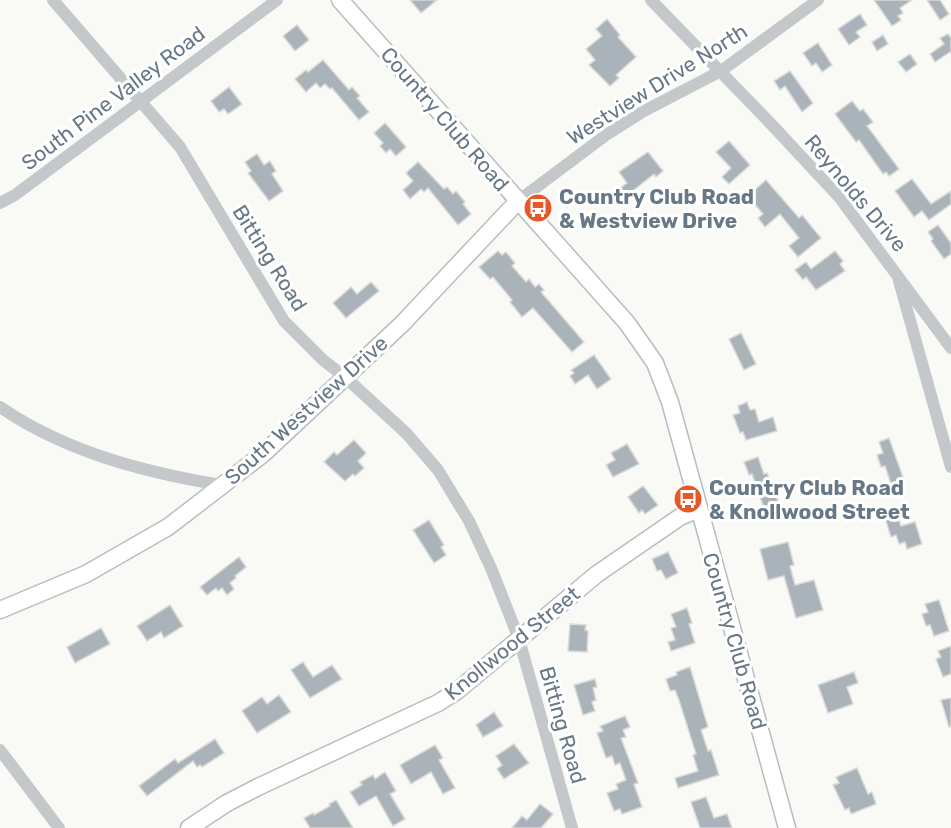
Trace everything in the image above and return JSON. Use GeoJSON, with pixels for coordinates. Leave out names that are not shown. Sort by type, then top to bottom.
{"type":"FeatureCollection","features":[{"type":"Feature","properties":{"kind":"main road","name":"Country Club Road"},"geometry":{"type":"LineString","coordinates":[[340,0],[627,323],[655,363],[670,402],[787,828]]}},
{"type":"Feature","properties":{"kind":"main road","name":"South Westview Drive"},"geometry":{"type":"LineString","coordinates":[[0,610],[86,574],[168,527],[263,454],[402,324],[518,201]]}},
{"type":"Feature","properties":{"kind":"main road","name":"Knollwood Street"},"geometry":{"type":"LineString","coordinates":[[189,828],[227,803],[258,787],[438,703],[457,691],[597,574],[680,517],[699,510]]}},
{"type":"Feature","properties":{"kind":"street","name":"Bitting Road"},"geometry":{"type":"LineString","coordinates":[[53,0],[180,147],[284,321],[323,360],[406,432],[438,470],[469,522],[491,568],[519,639],[572,828]]}},
{"type":"Feature","properties":{"kind":"street","name":"South Pine Valley Road"},"geometry":{"type":"LineString","coordinates":[[0,203],[15,195],[277,0]]}},
{"type":"Feature","properties":{"kind":"street","name":"Reynolds Drive"},"geometry":{"type":"LineString","coordinates":[[651,0],[839,197],[951,348]]}},
{"type":"Feature","properties":{"kind":"street","name":"Westview Drive North"},"geometry":{"type":"LineString","coordinates":[[518,201],[606,135],[638,114],[721,71],[818,0]]}},
{"type":"Feature","properties":{"kind":"street"},"geometry":{"type":"LineString","coordinates":[[897,274],[951,467]]}},
{"type":"Feature","properties":{"kind":"street"},"geometry":{"type":"LineString","coordinates":[[0,407],[41,432],[110,461],[152,470],[167,476],[221,485]]}},
{"type":"Feature","properties":{"kind":"street"},"geometry":{"type":"LineString","coordinates":[[0,750],[59,828]]}},
{"type":"Feature","properties":{"kind":"building"},"geometry":{"type":"Polygon","coordinates":[[[410,0],[437,0],[421,13],[410,0]]]}},
{"type":"Feature","properties":{"kind":"building"},"geometry":{"type":"Polygon","coordinates":[[[874,0],[912,0],[900,8],[903,13],[898,16],[901,20],[892,26],[874,0]]]}},
{"type":"Feature","properties":{"kind":"building"},"geometry":{"type":"Polygon","coordinates":[[[927,0],[940,0],[949,14],[940,20],[927,0]]]}},
{"type":"Feature","properties":{"kind":"building"},"geometry":{"type":"Polygon","coordinates":[[[860,14],[867,25],[856,32],[860,37],[849,45],[838,29],[860,14]]]}},
{"type":"Feature","properties":{"kind":"building"},"geometry":{"type":"Polygon","coordinates":[[[607,19],[620,35],[618,37],[636,57],[616,75],[619,78],[610,86],[589,65],[595,60],[586,49],[602,36],[596,29],[607,19]]]}},
{"type":"Feature","properties":{"kind":"building"},"geometry":{"type":"Polygon","coordinates":[[[297,25],[309,40],[295,51],[283,36],[297,25]]]}},
{"type":"Feature","properties":{"kind":"building"},"geometry":{"type":"Polygon","coordinates":[[[948,34],[951,38],[951,54],[950,52],[935,62],[930,54],[944,44],[940,38],[948,34]]]}},
{"type":"Feature","properties":{"kind":"building"},"geometry":{"type":"Polygon","coordinates":[[[883,35],[888,44],[877,51],[872,42],[883,35]]]}},
{"type":"Feature","properties":{"kind":"building"},"geometry":{"type":"Polygon","coordinates":[[[818,43],[832,65],[822,72],[816,63],[812,66],[803,53],[818,43]]]}},
{"type":"Feature","properties":{"kind":"building"},"geometry":{"type":"Polygon","coordinates":[[[910,54],[917,64],[906,72],[898,62],[910,54]]]}},
{"type":"Feature","properties":{"kind":"building"},"geometry":{"type":"Polygon","coordinates":[[[323,60],[349,90],[352,87],[360,96],[357,98],[369,112],[359,120],[332,88],[330,89],[325,84],[320,88],[316,83],[306,92],[295,79],[323,60]]]}},
{"type":"Feature","properties":{"kind":"building"},"geometry":{"type":"Polygon","coordinates":[[[790,71],[813,103],[802,112],[785,86],[780,90],[774,81],[790,71]]]}},
{"type":"Feature","properties":{"kind":"building"},"geometry":{"type":"Polygon","coordinates":[[[229,87],[242,104],[228,114],[224,109],[219,112],[211,101],[229,87]]]}},
{"type":"Feature","properties":{"kind":"building"},"geometry":{"type":"Polygon","coordinates":[[[852,101],[860,111],[863,109],[873,122],[867,126],[899,169],[889,176],[886,172],[883,174],[859,140],[856,142],[835,114],[852,101]]]}},
{"type":"Feature","properties":{"kind":"building"},"geometry":{"type":"Polygon","coordinates":[[[385,123],[406,147],[396,156],[390,149],[386,153],[380,146],[383,143],[374,133],[385,123]]]}},
{"type":"Feature","properties":{"kind":"building"},"geometry":{"type":"Polygon","coordinates":[[[729,141],[750,165],[729,184],[722,177],[731,168],[716,152],[729,141]]]}},
{"type":"Feature","properties":{"kind":"building"},"geometry":{"type":"Polygon","coordinates":[[[648,152],[663,171],[656,177],[654,174],[634,190],[637,193],[628,200],[619,189],[627,183],[619,172],[648,152]]]}},
{"type":"Feature","properties":{"kind":"building"},"geometry":{"type":"Polygon","coordinates":[[[257,154],[264,165],[270,161],[276,171],[272,174],[283,191],[269,201],[248,173],[251,171],[245,162],[257,154]]]}},
{"type":"Feature","properties":{"kind":"building"},"geometry":{"type":"Polygon","coordinates":[[[418,162],[444,189],[447,187],[453,194],[456,191],[465,202],[463,204],[471,214],[458,225],[428,188],[424,192],[421,189],[410,199],[403,190],[413,181],[406,173],[418,162]]]}},
{"type":"Feature","properties":{"kind":"building"},"geometry":{"type":"Polygon","coordinates":[[[912,179],[931,204],[951,191],[951,204],[929,220],[922,211],[914,217],[895,191],[912,179]]]}},
{"type":"Feature","properties":{"kind":"building"},"geometry":{"type":"Polygon","coordinates":[[[766,180],[799,218],[802,215],[821,238],[798,257],[789,246],[799,238],[780,214],[765,227],[758,218],[763,214],[748,196],[766,180]]]}},
{"type":"Feature","properties":{"kind":"building"},"geometry":{"type":"Polygon","coordinates":[[[938,225],[951,243],[951,254],[944,259],[931,241],[933,239],[928,232],[938,225]]]}},
{"type":"Feature","properties":{"kind":"building"},"geometry":{"type":"Polygon","coordinates":[[[498,251],[502,255],[506,252],[515,263],[512,266],[526,282],[529,279],[535,287],[539,284],[544,290],[541,292],[584,342],[572,352],[533,308],[522,317],[510,302],[512,300],[493,277],[490,279],[479,267],[498,251]]]}},
{"type":"Feature","properties":{"kind":"building"},"geometry":{"type":"Polygon","coordinates":[[[835,251],[843,261],[840,264],[845,271],[816,290],[806,277],[803,280],[795,270],[806,262],[811,269],[835,251]]]}},
{"type":"Feature","properties":{"kind":"building"},"geometry":{"type":"Polygon","coordinates":[[[371,282],[379,291],[346,318],[333,303],[351,287],[357,294],[371,282]]]}},
{"type":"Feature","properties":{"kind":"building"},"geometry":{"type":"Polygon","coordinates":[[[741,333],[756,364],[744,370],[729,339],[741,333]]]}},
{"type":"Feature","properties":{"kind":"building"},"geometry":{"type":"Polygon","coordinates":[[[594,355],[611,379],[597,389],[588,375],[575,384],[570,376],[574,373],[571,370],[594,355]]]}},
{"type":"Feature","properties":{"kind":"building"},"geometry":{"type":"Polygon","coordinates":[[[747,402],[750,410],[755,409],[759,422],[773,417],[777,431],[746,440],[743,432],[740,433],[733,415],[740,413],[738,406],[747,402]]]}},
{"type":"Feature","properties":{"kind":"building"},"geometry":{"type":"Polygon","coordinates":[[[889,438],[905,483],[892,487],[885,466],[881,467],[877,455],[883,453],[879,442],[889,438]]]}},
{"type":"Feature","properties":{"kind":"building"},"geometry":{"type":"Polygon","coordinates":[[[354,440],[366,453],[358,461],[364,468],[345,481],[324,462],[334,452],[337,455],[354,440]]]}},
{"type":"Feature","properties":{"kind":"building"},"geometry":{"type":"Polygon","coordinates":[[[627,444],[639,464],[613,477],[606,465],[615,460],[611,453],[627,444]]]}},
{"type":"Feature","properties":{"kind":"building"},"geometry":{"type":"Polygon","coordinates":[[[758,457],[781,509],[766,514],[752,474],[749,475],[744,462],[758,457]]]}},
{"type":"Feature","properties":{"kind":"building"},"geometry":{"type":"Polygon","coordinates":[[[643,486],[658,505],[645,514],[642,510],[639,513],[628,497],[643,486]]]}},
{"type":"Feature","properties":{"kind":"building"},"geometry":{"type":"Polygon","coordinates":[[[897,514],[901,526],[915,522],[922,544],[907,549],[905,542],[899,544],[896,535],[891,537],[885,518],[897,514]]]}},
{"type":"Feature","properties":{"kind":"building"},"geometry":{"type":"Polygon","coordinates":[[[429,520],[444,545],[441,547],[446,555],[434,563],[413,530],[429,520]]]}},
{"type":"Feature","properties":{"kind":"building"},"geometry":{"type":"Polygon","coordinates":[[[788,542],[794,565],[790,566],[795,585],[814,580],[823,610],[796,618],[784,576],[768,580],[760,549],[788,542]]]}},
{"type":"Feature","properties":{"kind":"building"},"geometry":{"type":"Polygon","coordinates":[[[668,552],[678,573],[666,579],[661,570],[657,571],[652,559],[668,552]]]}},
{"type":"Feature","properties":{"kind":"building"},"geometry":{"type":"Polygon","coordinates":[[[239,557],[246,567],[230,583],[234,589],[227,595],[222,588],[218,591],[216,588],[207,595],[200,587],[239,557]]]}},
{"type":"Feature","properties":{"kind":"building"},"geometry":{"type":"Polygon","coordinates":[[[939,600],[949,631],[934,636],[930,625],[926,626],[922,614],[928,612],[925,604],[939,600]]]}},
{"type":"Feature","properties":{"kind":"building"},"geometry":{"type":"Polygon","coordinates":[[[170,605],[183,626],[164,638],[161,632],[147,641],[137,626],[170,605]]]}},
{"type":"Feature","properties":{"kind":"building"},"geometry":{"type":"Polygon","coordinates":[[[687,608],[695,643],[671,651],[668,642],[675,640],[671,628],[676,627],[671,614],[687,608]]]}},
{"type":"Feature","properties":{"kind":"building"},"geometry":{"type":"Polygon","coordinates":[[[570,624],[586,625],[587,652],[568,651],[570,624]]]}},
{"type":"Feature","properties":{"kind":"building"},"geometry":{"type":"Polygon","coordinates":[[[101,628],[110,644],[75,663],[67,647],[101,628]]]}},
{"type":"Feature","properties":{"kind":"building"},"geometry":{"type":"Polygon","coordinates":[[[951,646],[951,674],[943,677],[936,659],[941,657],[938,651],[951,646]]]}},
{"type":"Feature","properties":{"kind":"building"},"geometry":{"type":"Polygon","coordinates":[[[303,662],[313,677],[332,665],[342,679],[310,698],[291,670],[303,662]]]}},
{"type":"Feature","properties":{"kind":"building"},"geometry":{"type":"Polygon","coordinates":[[[690,667],[708,727],[701,730],[708,751],[711,750],[719,775],[678,788],[675,778],[698,771],[693,755],[696,754],[679,700],[675,690],[670,691],[666,679],[690,667]]]}},
{"type":"Feature","properties":{"kind":"building"},"geometry":{"type":"Polygon","coordinates":[[[854,672],[858,683],[847,687],[853,704],[828,713],[818,685],[854,672]]]}},
{"type":"Feature","properties":{"kind":"building"},"geometry":{"type":"Polygon","coordinates":[[[595,679],[597,687],[593,688],[596,700],[592,702],[595,711],[583,715],[574,685],[595,679]]]}},
{"type":"Feature","properties":{"kind":"building"},"geometry":{"type":"Polygon","coordinates":[[[279,695],[291,712],[257,733],[242,711],[262,697],[267,704],[279,695]]]}},
{"type":"Feature","properties":{"kind":"building"},"geometry":{"type":"Polygon","coordinates":[[[951,698],[951,727],[949,727],[941,700],[951,698]]]}},
{"type":"Feature","properties":{"kind":"building"},"geometry":{"type":"Polygon","coordinates":[[[494,712],[503,726],[483,737],[476,725],[494,712]]]}},
{"type":"Feature","properties":{"kind":"building"},"geometry":{"type":"Polygon","coordinates":[[[625,716],[630,727],[623,730],[626,737],[621,738],[638,783],[634,784],[642,807],[622,814],[620,809],[614,811],[607,793],[618,789],[616,784],[626,780],[620,763],[615,765],[612,756],[606,758],[597,733],[603,731],[600,726],[625,716]]]}},
{"type":"Feature","properties":{"kind":"building"},"geometry":{"type":"Polygon","coordinates":[[[215,739],[224,753],[202,767],[200,765],[197,767],[193,761],[147,796],[139,786],[175,759],[178,763],[215,739]]]}},
{"type":"Feature","properties":{"kind":"building"},"geometry":{"type":"Polygon","coordinates":[[[514,744],[529,763],[504,779],[497,769],[502,765],[496,756],[514,744]]]}},
{"type":"Feature","properties":{"kind":"building"},"geometry":{"type":"Polygon","coordinates":[[[435,745],[443,758],[439,760],[455,788],[443,794],[431,772],[411,784],[400,765],[435,745]]]}},
{"type":"Feature","properties":{"kind":"building"},"geometry":{"type":"Polygon","coordinates":[[[857,768],[868,794],[872,792],[876,804],[851,814],[849,808],[845,810],[833,785],[839,783],[836,777],[857,768]]]}},
{"type":"Feature","properties":{"kind":"building"},"geometry":{"type":"Polygon","coordinates":[[[385,772],[396,791],[390,794],[405,819],[393,826],[376,796],[359,806],[350,792],[362,785],[360,782],[373,775],[375,779],[385,772]]]}},
{"type":"Feature","properties":{"kind":"building"},"geometry":{"type":"Polygon","coordinates":[[[706,797],[714,818],[727,814],[732,828],[700,828],[691,802],[706,797]]]}},
{"type":"Feature","properties":{"kind":"building"},"geometry":{"type":"Polygon","coordinates":[[[336,800],[353,828],[310,828],[304,818],[330,806],[329,804],[336,800]]]}},
{"type":"Feature","properties":{"kind":"building"},"geometry":{"type":"Polygon","coordinates":[[[540,804],[553,814],[541,828],[512,828],[522,816],[527,820],[540,804]]]}},
{"type":"Feature","properties":{"kind":"place","name":"Country Club Road & Westview Drive"},"geometry":{"type":"Point","coordinates":[538,208]}},
{"type":"Feature","properties":{"kind":"place","name":"Country Club Road & Knollwood Street"},"geometry":{"type":"Point","coordinates":[688,499]}}]}
